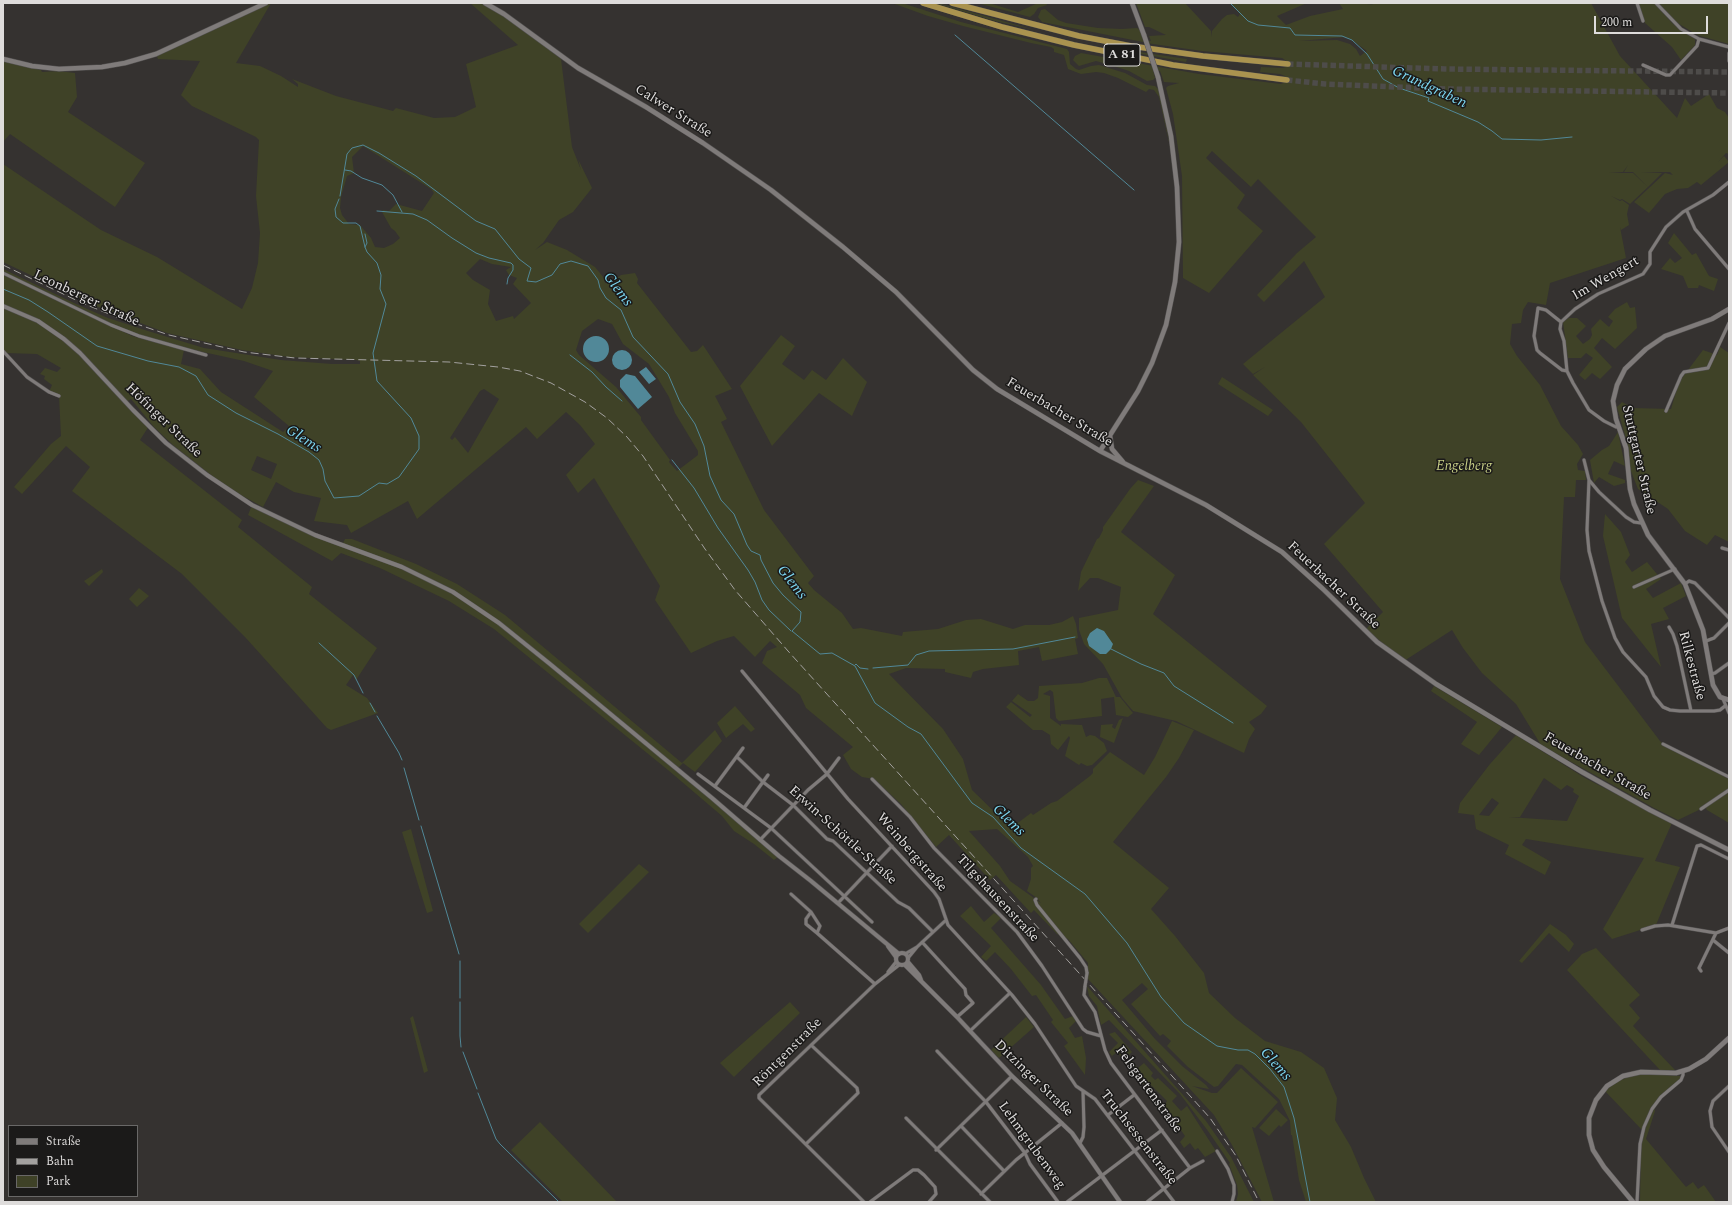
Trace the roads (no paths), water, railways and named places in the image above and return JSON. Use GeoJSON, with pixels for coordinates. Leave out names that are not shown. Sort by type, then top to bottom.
{"type":"FeatureCollection","features":[{"type":"Feature","properties":{"kind":"highway","name":"A 81"},"geometry":{"type":"LineString","coordinates":[[923,3],[1002,27],[1074,45],[1173,65],[1287,80]]}},
{"type":"Feature","properties":{"kind":"highway","name":"A 81"},"geometry":{"type":"LineString","coordinates":[[952,3],[1079,36],[1131,46],[1203,56],[1288,64]]}},
{"type":"Feature","properties":{"kind":"main road"},"geometry":{"type":"LineString","coordinates":[[3,59],[32,66],[59,69],[83,69],[125,63],[156,54],[266,3]]}},
{"type":"Feature","properties":{"kind":"main road","name":"Calwer Straße"},"geometry":{"type":"LineString","coordinates":[[485,3],[504,14],[578,68],[645,106],[703,143],[771,190],[843,247]]}},
{"type":"Feature","properties":{"kind":"main road"},"geometry":{"type":"LineString","coordinates":[[1100,451],[1138,391],[1154,358],[1168,316],[1177,269],[1179,224],[1176,172],[1168,122],[1158,77],[1132,3]]}},
{"type":"Feature","properties":{"kind":"main road","name":"Feuerbacher Straße"},"geometry":{"type":"LineString","coordinates":[[843,247],[896,292],[972,370],[997,389],[1100,451],[1206,504],[1282,552],[1323,588],[1377,642],[1436,684],[1582,772],[1650,810],[1729,850]]}},
{"type":"Feature","properties":{"kind":"main road","name":"Stuttgarter Straße"},"geometry":{"type":"LineString","coordinates":[[1723,699],[1716,692],[1713,685],[1706,641],[1685,584],[1648,535],[1641,523],[1630,489],[1626,448],[1613,409],[1614,394],[1621,378],[1628,366],[1646,349],[1665,336],[1716,317],[1729,309]]}},
{"type":"Feature","properties":{"kind":"main road"},"geometry":{"type":"LineString","coordinates":[[1110,436],[1112,449],[1124,464]]}},
{"type":"Feature","properties":{"kind":"main road"},"geometry":{"type":"LineString","coordinates":[[1723,699],[1729,700]]}},
{"type":"Feature","properties":{"kind":"main road"},"geometry":{"type":"LineString","coordinates":[[1633,1202],[1604,1167],[1593,1150],[1588,1128],[1592,1108],[1604,1089],[1623,1076],[1641,1072],[1683,1072],[1706,1059],[1729,1039]]}},
{"type":"Feature","properties":{"kind":"street"},"geometry":{"type":"LineString","coordinates":[[1637,3],[1643,21]]}},
{"type":"Feature","properties":{"kind":"street"},"geometry":{"type":"LineString","coordinates":[[1656,3],[1681,30],[1700,39],[1729,47]]}},
{"type":"Feature","properties":{"kind":"street"},"geometry":{"type":"LineString","coordinates":[[1643,65],[1666,75],[1670,75],[1697,46],[1700,39]]}},
{"type":"Feature","properties":{"kind":"street"},"geometry":{"type":"LineString","coordinates":[[1729,53],[1729,61]]}},
{"type":"Feature","properties":{"kind":"street","name":"Im Wengert"},"geometry":{"type":"LineString","coordinates":[[1561,322],[1575,309],[1598,294],[1642,274],[1650,264],[1650,252],[1657,238],[1666,227],[1687,210],[1713,195],[1729,182]]}},
{"type":"Feature","properties":{"kind":"street"},"geometry":{"type":"LineString","coordinates":[[1687,210],[1695,229],[1729,269]]}},
{"type":"Feature","properties":{"kind":"street","name":"Leonberger Straße"},"geometry":{"type":"LineString","coordinates":[[3,273],[111,325],[139,336],[206,355]]}},
{"type":"Feature","properties":{"kind":"street","name":"Höfinger Straße"},"geometry":{"type":"LineString","coordinates":[[3,306],[38,321],[64,339],[80,353],[166,443],[207,475],[252,505],[301,529],[402,567],[453,592],[499,623],[838,903],[888,946],[897,960]]}},
{"type":"Feature","properties":{"kind":"street"},"geometry":{"type":"LineString","coordinates":[[1567,371],[1562,370],[1540,354],[1537,350],[1534,336],[1538,308],[1546,310],[1561,322],[1560,329],[1567,371],[1589,410],[1609,424],[1619,428]]}},
{"type":"Feature","properties":{"kind":"street"},"geometry":{"type":"LineString","coordinates":[[1666,411],[1684,372],[1708,368],[1726,326],[1729,324]]}},
{"type":"Feature","properties":{"kind":"street"},"geometry":{"type":"LineString","coordinates":[[3,351],[27,378],[48,392],[59,396]]}},
{"type":"Feature","properties":{"kind":"street"},"geometry":{"type":"LineString","coordinates":[[1584,460],[1588,480],[1587,530],[1589,551],[1602,601],[1615,638],[1623,652],[1646,677],[1654,696],[1663,707],[1670,710],[1714,711],[1720,710],[1724,706]]}},
{"type":"Feature","properties":{"kind":"street"},"geometry":{"type":"LineString","coordinates":[[1588,480],[1626,517],[1634,522],[1641,523]]}},
{"type":"Feature","properties":{"kind":"street"},"geometry":{"type":"LineString","coordinates":[[1722,548],[1729,550]]}},
{"type":"Feature","properties":{"kind":"street"},"geometry":{"type":"LineString","coordinates":[[1634,587],[1675,569]]}},
{"type":"Feature","properties":{"kind":"street"},"geometry":{"type":"LineString","coordinates":[[1685,584],[1692,581],[1729,618]]}},
{"type":"Feature","properties":{"kind":"street"},"geometry":{"type":"LineString","coordinates":[[1706,641],[1714,638],[1729,623]]}},
{"type":"Feature","properties":{"kind":"street","name":"Rilkestraße"},"geometry":{"type":"LineString","coordinates":[[1669,627],[1677,646],[1691,711]]}},
{"type":"Feature","properties":{"kind":"street"},"geometry":{"type":"LineString","coordinates":[[1712,674],[1729,663]]}},
{"type":"Feature","properties":{"kind":"street","name":"Weinbergstraße"},"geometry":{"type":"LineString","coordinates":[[742,671],[827,774],[934,892],[939,899],[945,921],[1010,993],[1034,1024],[1076,1086],[1083,1091]]}},
{"type":"Feature","properties":{"kind":"street"},"geometry":{"type":"LineString","coordinates":[[1723,699],[1724,706],[1729,713]]}},
{"type":"Feature","properties":{"kind":"street"},"geometry":{"type":"LineString","coordinates":[[1663,744],[1729,777]]}},
{"type":"Feature","properties":{"kind":"street"},"geometry":{"type":"LineString","coordinates":[[715,786],[743,748]]}},
{"type":"Feature","properties":{"kind":"street","name":"Erwin-Schöttle-Straße"},"geometry":{"type":"LineString","coordinates":[[737,757],[763,782],[793,806],[827,839],[833,841],[898,902],[909,908],[933,932]]}},
{"type":"Feature","properties":{"kind":"street"},"geometry":{"type":"LineString","coordinates":[[760,840],[827,774],[839,758]]}},
{"type":"Feature","properties":{"kind":"street"},"geometry":{"type":"LineString","coordinates":[[698,774],[771,828],[872,922]]}},
{"type":"Feature","properties":{"kind":"street"},"geometry":{"type":"LineString","coordinates":[[744,808],[768,775]]}},
{"type":"Feature","properties":{"kind":"street","name":"Tilgshausenstraße"},"geometry":{"type":"LineString","coordinates":[[872,779],[910,817],[934,848],[1017,932],[1042,966],[1081,1027],[1087,1032],[1100,1036]]}},
{"type":"Feature","properties":{"kind":"street"},"geometry":{"type":"LineString","coordinates":[[1701,809],[1729,790]]}},
{"type":"Feature","properties":{"kind":"street"},"geometry":{"type":"LineString","coordinates":[[1672,925],[1697,846],[1701,845],[1729,858]]}},
{"type":"Feature","properties":{"kind":"street"},"geometry":{"type":"LineString","coordinates":[[838,903],[892,846]]}},
{"type":"Feature","properties":{"kind":"street"},"geometry":{"type":"LineString","coordinates":[[791,894],[811,912],[820,926],[817,933]]}},
{"type":"Feature","properties":{"kind":"street","name":"Felsgartenstraße"},"geometry":{"type":"LineString","coordinates":[[1036,899],[1037,905],[1086,967],[1087,973],[1084,995],[1095,1012],[1100,1036],[1111,1063],[1190,1168]]}},
{"type":"Feature","properties":{"kind":"street"},"geometry":{"type":"LineString","coordinates":[[811,912],[806,919],[806,924],[875,984]]}},
{"type":"Feature","properties":{"kind":"street"},"geometry":{"type":"LineString","coordinates":[[906,960],[917,946],[945,921]]}},
{"type":"Feature","properties":{"kind":"street"},"geometry":{"type":"LineString","coordinates":[[1642,930],[1655,926],[1672,925],[1716,933],[1729,928]]}},
{"type":"Feature","properties":{"kind":"street"},"geometry":{"type":"LineString","coordinates":[[1701,970],[1699,968],[1716,933]]}},
{"type":"Feature","properties":{"kind":"street"},"geometry":{"type":"LineString","coordinates":[[1713,940],[1729,953]]}},
{"type":"Feature","properties":{"kind":"street"},"geometry":{"type":"LineString","coordinates":[[922,942],[965,989],[966,995],[973,1003],[957,1017]]}},
{"type":"Feature","properties":{"kind":"street"},"geometry":{"type":"LineString","coordinates":[[897,960],[906,960]]}},
{"type":"Feature","properties":{"kind":"street"},"geometry":{"type":"LineString","coordinates":[[897,960],[906,960]]}},
{"type":"Feature","properties":{"kind":"street","name":"Röntgenstraße"},"geometry":{"type":"LineString","coordinates":[[864,1202],[759,1098],[759,1094],[888,972],[897,960]]}},
{"type":"Feature","properties":{"kind":"street","name":"Ditzinger Straße"},"geometry":{"type":"LineString","coordinates":[[906,960],[921,980],[1012,1076],[1062,1123],[1080,1143],[1120,1202]]}},
{"type":"Feature","properties":{"kind":"street"},"geometry":{"type":"LineString","coordinates":[[970,1031],[1010,993]]}},
{"type":"Feature","properties":{"kind":"street"},"geometry":{"type":"LineString","coordinates":[[806,1144],[858,1093],[857,1088],[811,1045]]}},
{"type":"Feature","properties":{"kind":"street","name":"Lehmgrubenweg"},"geometry":{"type":"LineString","coordinates":[[937,1051],[986,1102],[1025,1153],[1030,1164],[1058,1202]]}},
{"type":"Feature","properties":{"kind":"street"},"geometry":{"type":"LineString","coordinates":[[1637,1202],[1640,1144],[1644,1127],[1652,1109],[1661,1098],[1681,1080],[1683,1072]]}},
{"type":"Feature","properties":{"kind":"street"},"geometry":{"type":"LineString","coordinates":[[936,1150],[1012,1076]]}},
{"type":"Feature","properties":{"kind":"street"},"geometry":{"type":"LineString","coordinates":[[1729,1086],[1713,1101],[1710,1111],[1712,1127],[1729,1152]]}},
{"type":"Feature","properties":{"kind":"street"},"geometry":{"type":"LineString","coordinates":[[1080,1143],[1083,1137],[1084,1127],[1083,1091]]}},
{"type":"Feature","properties":{"kind":"street","name":"Truchsessenstraße"},"geometry":{"type":"LineString","coordinates":[[1083,1091],[1095,1099],[1174,1202]]}},
{"type":"Feature","properties":{"kind":"street"},"geometry":{"type":"LineString","coordinates":[[1108,1115],[1134,1095]]}},
{"type":"Feature","properties":{"kind":"street"},"geometry":{"type":"LineString","coordinates":[[906,1118],[936,1150],[990,1202]]}},
{"type":"Feature","properties":{"kind":"street"},"geometry":{"type":"LineString","coordinates":[[981,1194],[1004,1171],[1062,1123]]}},
{"type":"Feature","properties":{"kind":"street"},"geometry":{"type":"LineString","coordinates":[[961,1126],[1004,1171]]}},
{"type":"Feature","properties":{"kind":"street"},"geometry":{"type":"LineString","coordinates":[[1068,1202],[1136,1152],[1162,1130]]}},
{"type":"Feature","properties":{"kind":"street"},"geometry":{"type":"LineString","coordinates":[[1217,1151],[1228,1170],[1234,1185],[1232,1202]]}},
{"type":"Feature","properties":{"kind":"street"},"geometry":{"type":"LineString","coordinates":[[1147,1202],[1190,1168],[1203,1161]]}},
{"type":"Feature","properties":{"kind":"street"},"geometry":{"type":"LineString","coordinates":[[870,1202],[913,1170],[918,1170],[935,1187],[936,1194],[929,1202]]}},
{"type":"Feature","properties":{"kind":"water"},"geometry":{"type":"Polygon","coordinates":[[[596,336],[605,340],[609,349],[605,358],[596,362],[587,358],[583,349],[587,340],[596,336]]]}},
{"type":"Feature","properties":{"kind":"water"},"geometry":{"type":"Polygon","coordinates":[[[622,350],[629,353],[632,360],[629,367],[622,370],[615,367],[612,360],[615,353],[622,350]]]}},
{"type":"Feature","properties":{"kind":"water"},"geometry":{"type":"Polygon","coordinates":[[[646,367],[656,379],[649,384],[639,372],[646,367]]]}},
{"type":"Feature","properties":{"kind":"water"},"geometry":{"type":"Polygon","coordinates":[[[626,374],[635,376],[652,397],[638,409],[620,387],[620,380],[626,374]]]}},
{"type":"Feature","properties":{"kind":"water"},"geometry":{"type":"Polygon","coordinates":[[[1097,628],[1104,631],[1113,644],[1111,649],[1106,654],[1100,654],[1089,646],[1087,639],[1090,633],[1097,628]]]}},
{"type":"Feature","properties":{"kind":"waterway","name":"Grundgraben"},"geometry":{"type":"LineString","coordinates":[[1230,3],[1248,21],[1258,25],[1290,28],[1295,35],[1342,36],[1352,40],[1367,54],[1383,79],[1399,88],[1429,98],[1428,101],[1478,122],[1502,139],[1541,140],[1572,137]]}},
{"type":"Feature","properties":{"kind":"waterway"},"geometry":{"type":"LineString","coordinates":[[955,35],[1134,190]]}},
{"type":"Feature","properties":{"kind":"waterway","name":"Glems"},"geometry":{"type":"LineString","coordinates":[[340,196],[347,154],[352,148],[363,145],[416,176],[476,221],[495,229],[519,259],[531,268],[527,281],[536,282],[552,275],[560,264],[571,261],[588,266],[598,280],[600,288],[606,298],[621,310],[633,337],[668,374],[680,402],[695,424],[704,446],[710,476],[721,500],[734,514],[751,551],[760,555],[773,583],[801,612],[800,622],[792,631],[820,654],[832,653],[855,666],[875,703],[908,727],[921,734],[972,803],[993,817],[1021,848],[1085,894],[1127,943],[1161,997],[1184,1023],[1217,1046],[1238,1050],[1248,1050],[1255,1054],[1270,1069],[1284,1087],[1294,1118],[1310,1202]]}},
{"type":"Feature","properties":{"kind":"waterway"},"geometry":{"type":"LineString","coordinates":[[345,170],[351,171],[362,178],[382,185],[393,195],[402,212]]}},
{"type":"Feature","properties":{"kind":"waterway","name":"Glems"},"geometry":{"type":"LineString","coordinates":[[3,289],[29,300],[97,346],[148,361],[179,367],[196,376],[208,395],[236,413],[278,434],[309,452],[319,460],[323,469],[325,481],[334,498],[359,496],[379,483],[387,484],[399,477],[419,449],[419,436],[411,418],[377,381],[373,353],[386,304],[380,289],[381,275],[377,263],[367,252],[360,226],[356,223],[343,223],[336,217],[335,209],[339,199]]}},
{"type":"Feature","properties":{"kind":"waterway"},"geometry":{"type":"LineString","coordinates":[[377,211],[413,214],[427,220],[476,253],[489,258],[511,263],[513,265],[513,270],[508,278],[507,284]]}},
{"type":"Feature","properties":{"kind":"waterway","name":"Glems"},"geometry":{"type":"LineString","coordinates":[[365,234],[367,243],[365,247]]}},
{"type":"Feature","properties":{"kind":"waterway"},"geometry":{"type":"LineString","coordinates":[[570,355],[592,372],[622,401]]}},
{"type":"Feature","properties":{"kind":"waterway"},"geometry":{"type":"LineString","coordinates":[[672,460],[694,488],[718,528],[748,570],[755,582],[762,600],[769,610],[791,631]]}},
{"type":"Feature","properties":{"kind":"waterway"},"geometry":{"type":"LineString","coordinates":[[873,668],[908,665],[916,655],[929,651],[1013,649],[1075,637]]}},
{"type":"Feature","properties":{"kind":"waterway"},"geometry":{"type":"LineString","coordinates":[[319,643],[354,675],[363,693]]}},
{"type":"Feature","properties":{"kind":"waterway"},"geometry":{"type":"LineString","coordinates":[[1111,649],[1141,664],[1164,673],[1174,686],[1233,723]]}},
{"type":"Feature","properties":{"kind":"waterway","name":"Glems"},"geometry":{"type":"LineString","coordinates":[[855,665],[856,664],[860,668],[868,669]]}},
{"type":"Feature","properties":{"kind":"waterway"},"geometry":{"type":"LineString","coordinates":[[370,703],[375,712]]}},
{"type":"Feature","properties":{"kind":"waterway"},"geometry":{"type":"LineString","coordinates":[[377,716],[402,760]]}},
{"type":"Feature","properties":{"kind":"waterway"},"geometry":{"type":"LineString","coordinates":[[404,768],[419,820]]}},
{"type":"Feature","properties":{"kind":"waterway"},"geometry":{"type":"LineString","coordinates":[[421,826],[459,954]]}},
{"type":"Feature","properties":{"kind":"waterway"},"geometry":{"type":"LineString","coordinates":[[460,961],[460,998]]}},
{"type":"Feature","properties":{"kind":"waterway"},"geometry":{"type":"LineString","coordinates":[[460,1002],[461,1047]]}},
{"type":"Feature","properties":{"kind":"waterway"},"geometry":{"type":"LineString","coordinates":[[463,1052],[477,1089]]}},
{"type":"Feature","properties":{"kind":"waterway"},"geometry":{"type":"LineString","coordinates":[[478,1093],[496,1139],[559,1202]]}},
{"type":"Feature","properties":{"kind":"tunnel"},"geometry":{"type":"LineString","coordinates":[[1288,64],[1445,69],[1729,72]]}},
{"type":"Feature","properties":{"kind":"tunnel"},"geometry":{"type":"LineString","coordinates":[[1287,80],[1325,84],[1445,89],[1729,93]]}},
{"type":"Feature","properties":{"kind":"railway"},"geometry":{"type":"LineString","coordinates":[[3,265],[82,303],[119,318],[169,335],[244,352],[295,358],[449,362],[498,367],[520,371],[551,383],[585,402],[607,418],[627,437],[643,456],[705,549],[735,590],[788,651],[1210,1118],[1236,1156],[1259,1202]]}},
{"type":"Feature","properties":{"kind":"park label","name":"Engelberg"},"geometry":{"type":"Point","coordinates":[1464,467]}}]}
